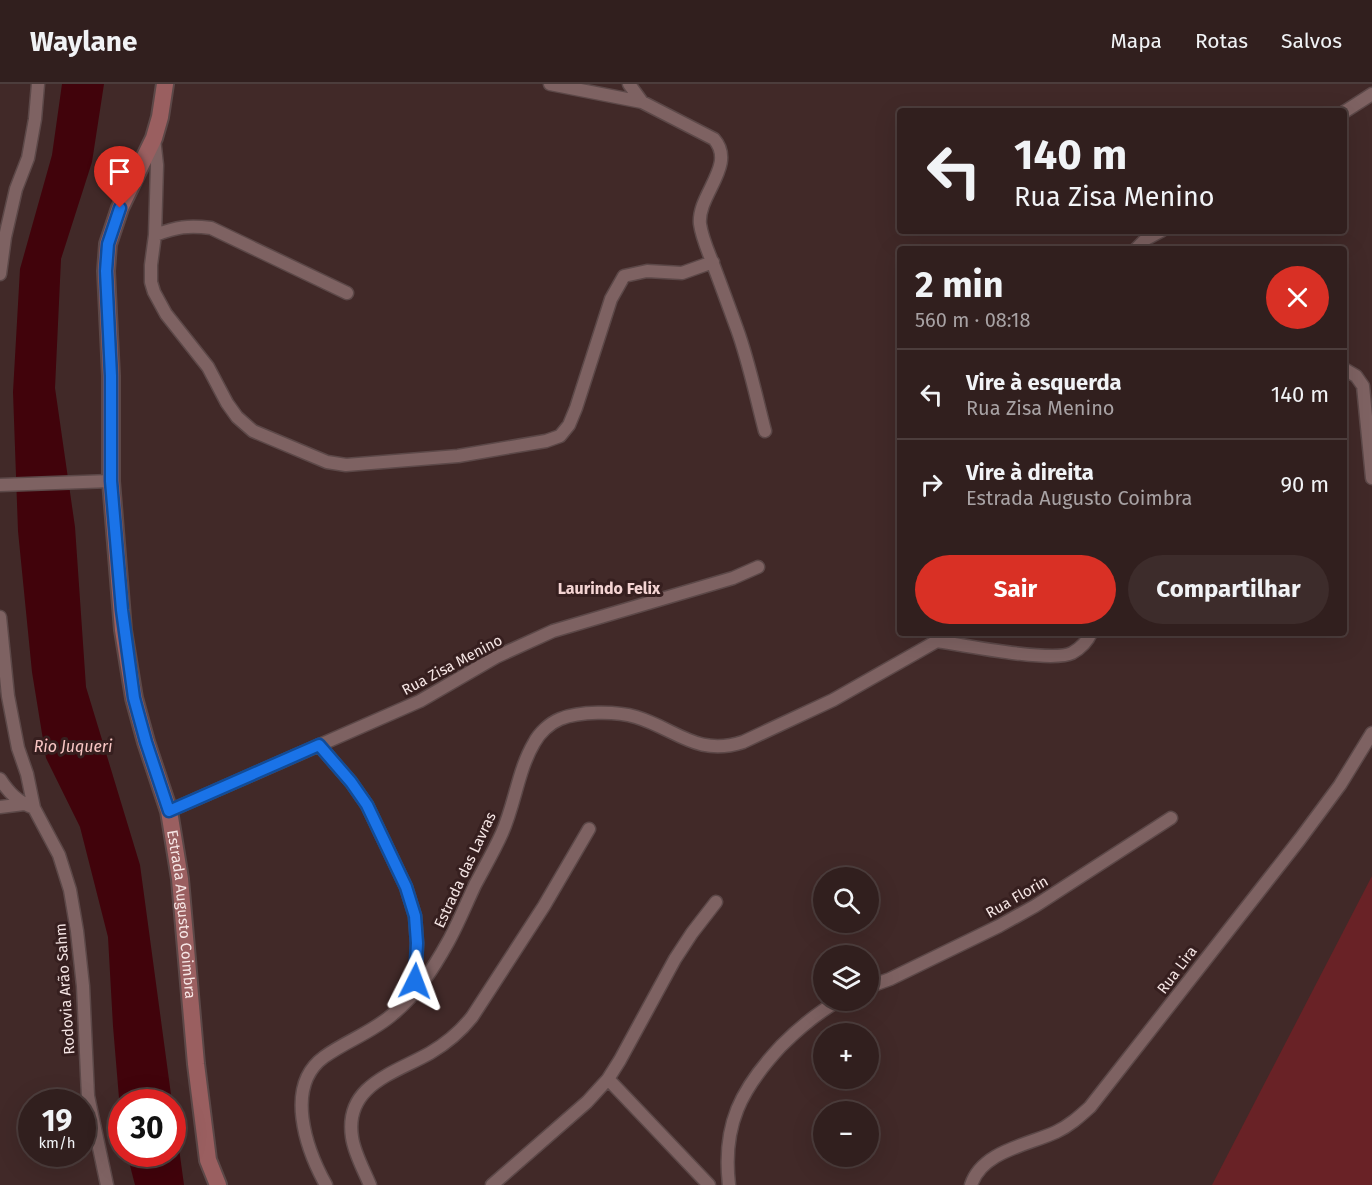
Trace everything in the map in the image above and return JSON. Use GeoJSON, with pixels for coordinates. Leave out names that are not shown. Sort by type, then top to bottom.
{"type":"FeatureCollection","features":[{"type":"Feature","properties":{"kind":"street"},"geometry":{"type":"LineString","coordinates":[[0,274],[5,237],[16,189],[28,158],[38,84]]}},
{"type":"Feature","properties":{"kind":"street","name":"Estrada Augusto Coimbra"},"geometry":{"type":"LineString","coordinates":[[165,84],[160,117],[153,138],[120,208],[108,244],[106,271],[111,376],[111,481],[123,630],[134,698],[169,811],[180,879],[196,1064],[208,1160],[218,1185]]}},
{"type":"Feature","properties":{"kind":"street"},"geometry":{"type":"LineString","coordinates":[[550,84],[642,102],[714,139],[721,147],[723,157],[720,168],[701,211],[700,223],[704,240],[739,333],[765,431]]}},
{"type":"Feature","properties":{"kind":"street"},"geometry":{"type":"LineString","coordinates":[[629,84],[642,102]]}},
{"type":"Feature","properties":{"kind":"street"},"geometry":{"type":"LineString","coordinates":[[1347,110],[1372,94]]}},
{"type":"Feature","properties":{"kind":"street"},"geometry":{"type":"LineString","coordinates":[[153,138],[158,165],[151,282],[159,303],[208,367],[227,404],[237,417],[253,431],[327,462],[346,465],[458,456],[546,441],[560,436],[569,425],[576,408],[611,299],[624,276],[647,271],[682,273],[713,262]]}},
{"type":"Feature","properties":{"kind":"street"},"geometry":{"type":"LineString","coordinates":[[155,235],[190,225],[211,228],[347,293]]}},
{"type":"Feature","properties":{"kind":"street"},"geometry":{"type":"LineString","coordinates":[[1139,246],[1155,234]]}},
{"type":"Feature","properties":{"kind":"street"},"geometry":{"type":"LineString","coordinates":[[1347,371],[1356,376],[1363,386],[1372,478]]}},
{"type":"Feature","properties":{"kind":"street"},"geometry":{"type":"LineString","coordinates":[[3,484],[111,481]]}},
{"type":"Feature","properties":{"kind":"street","name":"Rua Zisa Menino"},"geometry":{"type":"LineString","coordinates":[[169,811],[420,701],[496,657],[553,631],[733,578],[758,567]]}},
{"type":"Feature","properties":{"kind":"street"},"geometry":{"type":"LineString","coordinates":[[0,617],[8,696],[18,748],[27,774],[29,806],[0,807]]}},
{"type":"Feature","properties":{"kind":"street"},"geometry":{"type":"LineString","coordinates":[[941,637],[1050,657],[1071,654],[1087,642],[1090,636]]}},
{"type":"Feature","properties":{"kind":"street","name":"Estrada das Lavras"},"geometry":{"type":"LineString","coordinates":[[326,1185],[312,1152],[302,1112],[303,1085],[306,1075],[323,1057],[392,1015],[415,994],[433,969],[502,832],[534,742],[546,728],[561,719],[585,714],[623,714],[638,717],[697,743],[713,747],[728,747],[833,700],[941,637]]}},
{"type":"Feature","properties":{"kind":"street","name":"Rua Lira"},"geometry":{"type":"LineString","coordinates":[[971,1185],[979,1169],[992,1159],[1075,1121],[1105,1090],[1205,958],[1300,839],[1340,784],[1372,733]]}},
{"type":"Feature","properties":{"kind":"street"},"geometry":{"type":"LineString","coordinates":[[319,745],[351,782],[367,805],[406,887],[416,925],[415,994]]}},
{"type":"Feature","properties":{"kind":"street","name":"Rodovia Arão Sahm"},"geometry":{"type":"LineString","coordinates":[[0,779],[9,793],[29,806],[59,855],[70,890],[83,986],[88,1096],[107,1185]]}},
{"type":"Feature","properties":{"kind":"street","name":"Rua Florin"},"geometry":{"type":"LineString","coordinates":[[879,983],[999,926],[1035,906],[1171,818]]}},
{"type":"Feature","properties":{"kind":"street"},"geometry":{"type":"LineString","coordinates":[[370,1185],[352,1138],[351,1125],[360,1098],[379,1079],[431,1053],[459,1033],[522,940],[589,829]]}},
{"type":"Feature","properties":{"kind":"street"},"geometry":{"type":"LineString","coordinates":[[492,1185],[587,1101],[608,1078],[675,958],[716,902]]}},
{"type":"Feature","properties":{"kind":"street"},"geometry":{"type":"LineString","coordinates":[[729,1185],[727,1167],[729,1143],[738,1106],[748,1085],[763,1065],[789,1039],[824,1011]]}},
{"type":"Feature","properties":{"kind":"street"},"geometry":{"type":"LineString","coordinates":[[608,1078],[709,1185]]}},
{"type":"Feature","properties":{"kind":"shaded area"},"geometry":{"type":"Polygon","coordinates":[[[1372,876],[1372,1185],[1212,1185],[1372,876]]]}},
{"type":"Feature","properties":{"kind":"water","name":"Rio Juqueri"},"geometry":{"type":"Polygon","coordinates":[[[62,84],[104,84],[92,162],[61,259],[55,388],[75,527],[86,687],[140,865],[170,1089],[118,1089],[108,937],[80,827],[46,758],[32,672],[18,531],[13,392],[20,269],[52,155],[62,84]]]}},
{"type":"Feature","properties":{"kind":"water"},"geometry":{"type":"Polygon","coordinates":[[[130,1167],[182,1167],[184,1185],[135,1185],[130,1167]]]}},
{"type":"Feature","properties":{"kind":"district","name":"Laurindo Felix"},"geometry":{"type":"Point","coordinates":[609,588]}},
{"type":"Feature","properties":{"kind":"route"},"geometry":{"type":"LineString","coordinates":[[120,208],[108,244],[106,271],[111,376],[111,481],[123,630],[134,698],[169,811],[319,745],[351,782],[367,805],[406,887],[415,916],[417,943],[415,981]]}}]}
